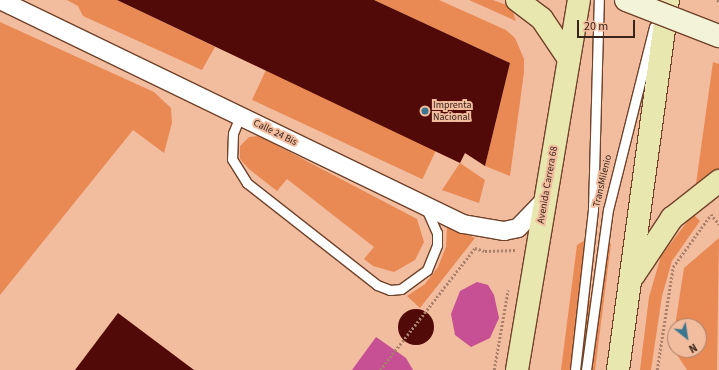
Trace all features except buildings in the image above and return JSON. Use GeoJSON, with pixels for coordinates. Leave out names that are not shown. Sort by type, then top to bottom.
{"type":"FeatureCollection","features":[{"type":"Feature","properties":{"kind":"main road"},"geometry":{"type":"LineString","coordinates":[[517,0],[542,19],[569,59]]}},
{"type":"Feature","properties":{"kind":"main road","name":"Avenida Carrera 68"},"geometry":{"type":"LineString","coordinates":[[517,370],[579,0]]}},
{"type":"Feature","properties":{"kind":"main road"},"geometry":{"type":"LineString","coordinates":[[626,0],[719,36]]}},
{"type":"Feature","properties":{"kind":"main road"},"geometry":{"type":"LineString","coordinates":[[618,370],[668,0]]}},
{"type":"Feature","properties":{"kind":"main road"},"geometry":{"type":"LineString","coordinates":[[630,283],[672,218],[719,181]]}},
{"type":"Feature","properties":{"kind":"street","name":"Calle 24 Bis"},"geometry":{"type":"LineString","coordinates":[[0,0],[462,224],[504,231],[518,228],[545,200]]}},
{"type":"Feature","properties":{"kind":"lane","name":"TransMilenio"},"geometry":{"type":"LineString","coordinates":[[575,370],[586,276],[596,154],[599,0]]}},
{"type":"Feature","properties":{"kind":"lane","name":"TransMilenio"},"geometry":{"type":"LineString","coordinates":[[586,370],[597,277],[618,164],[643,77],[659,0]]}},
{"type":"Feature","properties":{"kind":"lane"},"geometry":{"type":"LineString","coordinates":[[240,116],[234,133],[232,159],[247,183],[377,285],[390,290],[401,289],[427,270],[437,245],[437,232],[425,206]]}},
{"type":"Feature","properties":{"kind":"path"},"geometry":{"type":"LineString","coordinates":[[657,370],[673,267],[711,214],[715,211]]}},
{"type":"Feature","properties":{"kind":"path"},"geometry":{"type":"LineString","coordinates":[[711,214],[719,224]]}},
{"type":"Feature","properties":{"kind":"path"},"geometry":{"type":"LineString","coordinates":[[380,370],[475,248],[485,251],[514,250]]}},
{"type":"Feature","properties":{"kind":"shaded area"},"geometry":{"type":"Polygon","coordinates":[[[67,0],[117,0],[215,47],[202,70],[83,16],[78,6],[67,0]]]}},
{"type":"Feature","properties":{"kind":"shaded area"},"geometry":{"type":"Polygon","coordinates":[[[374,0],[439,0],[506,30],[515,38],[524,59],[524,72],[510,176],[485,166],[510,63],[374,0]]]}},
{"type":"Feature","properties":{"kind":"shaded area"},"geometry":{"type":"Polygon","coordinates":[[[469,0],[493,0],[511,7],[516,21],[469,0]]]}},
{"type":"Feature","properties":{"kind":"shaded area"},"geometry":{"type":"Polygon","coordinates":[[[0,22],[154,92],[171,108],[172,123],[164,153],[133,130],[0,295],[0,22]]]}},
{"type":"Feature","properties":{"kind":"shaded area"},"geometry":{"type":"Polygon","coordinates":[[[713,62],[719,64],[719,174],[696,184],[713,62]]]}},
{"type":"Feature","properties":{"kind":"shaded area"},"geometry":{"type":"Polygon","coordinates":[[[266,70],[436,149],[422,179],[252,100],[266,70]]]}},
{"type":"Feature","properties":{"kind":"shaded area"},"geometry":{"type":"Polygon","coordinates":[[[259,136],[417,219],[424,242],[415,260],[394,272],[373,266],[364,259],[374,247],[287,179],[277,191],[249,169],[240,159],[240,146],[249,137],[259,136]]]}},
{"type":"Feature","properties":{"kind":"shaded area"},"geometry":{"type":"Polygon","coordinates":[[[460,163],[485,180],[479,203],[442,190],[460,163]]]}},
{"type":"Feature","properties":{"kind":"shaded area"},"geometry":{"type":"Polygon","coordinates":[[[693,214],[700,221],[672,261],[662,296],[651,370],[640,370],[649,297],[661,256],[693,214]]]}},
{"type":"Feature","properties":{"kind":"shaded area"},"geometry":{"type":"Polygon","coordinates":[[[447,226],[475,238],[420,308],[407,296],[425,284],[438,267],[446,247],[447,226]]]}},
{"type":"Feature","properties":{"kind":"shaded area"},"geometry":{"type":"Polygon","coordinates":[[[719,238],[717,370],[687,370],[679,358],[707,358],[707,318],[676,318],[684,268],[719,238]]]}},
{"type":"Feature","properties":{"kind":"shaded area"},"geometry":{"type":"Polygon","coordinates":[[[587,239],[578,299],[599,301],[608,243],[611,244],[595,370],[561,370],[577,245],[587,239]]]}},
{"type":"Feature","properties":{"kind":"shaded area"},"geometry":{"type":"Polygon","coordinates":[[[477,282],[488,285],[494,295],[499,318],[490,338],[471,347],[455,335],[451,314],[460,291],[477,282]]]}},
{"type":"Feature","properties":{"kind":"shaded area"},"geometry":{"type":"Polygon","coordinates":[[[376,337],[406,358],[413,370],[352,370],[376,337]]]}},
{"type":"Feature","properties":{"kind":"place","name":"Imprenta Nacional"},"geometry":{"type":"Point","coordinates":[425,111]}}]}
